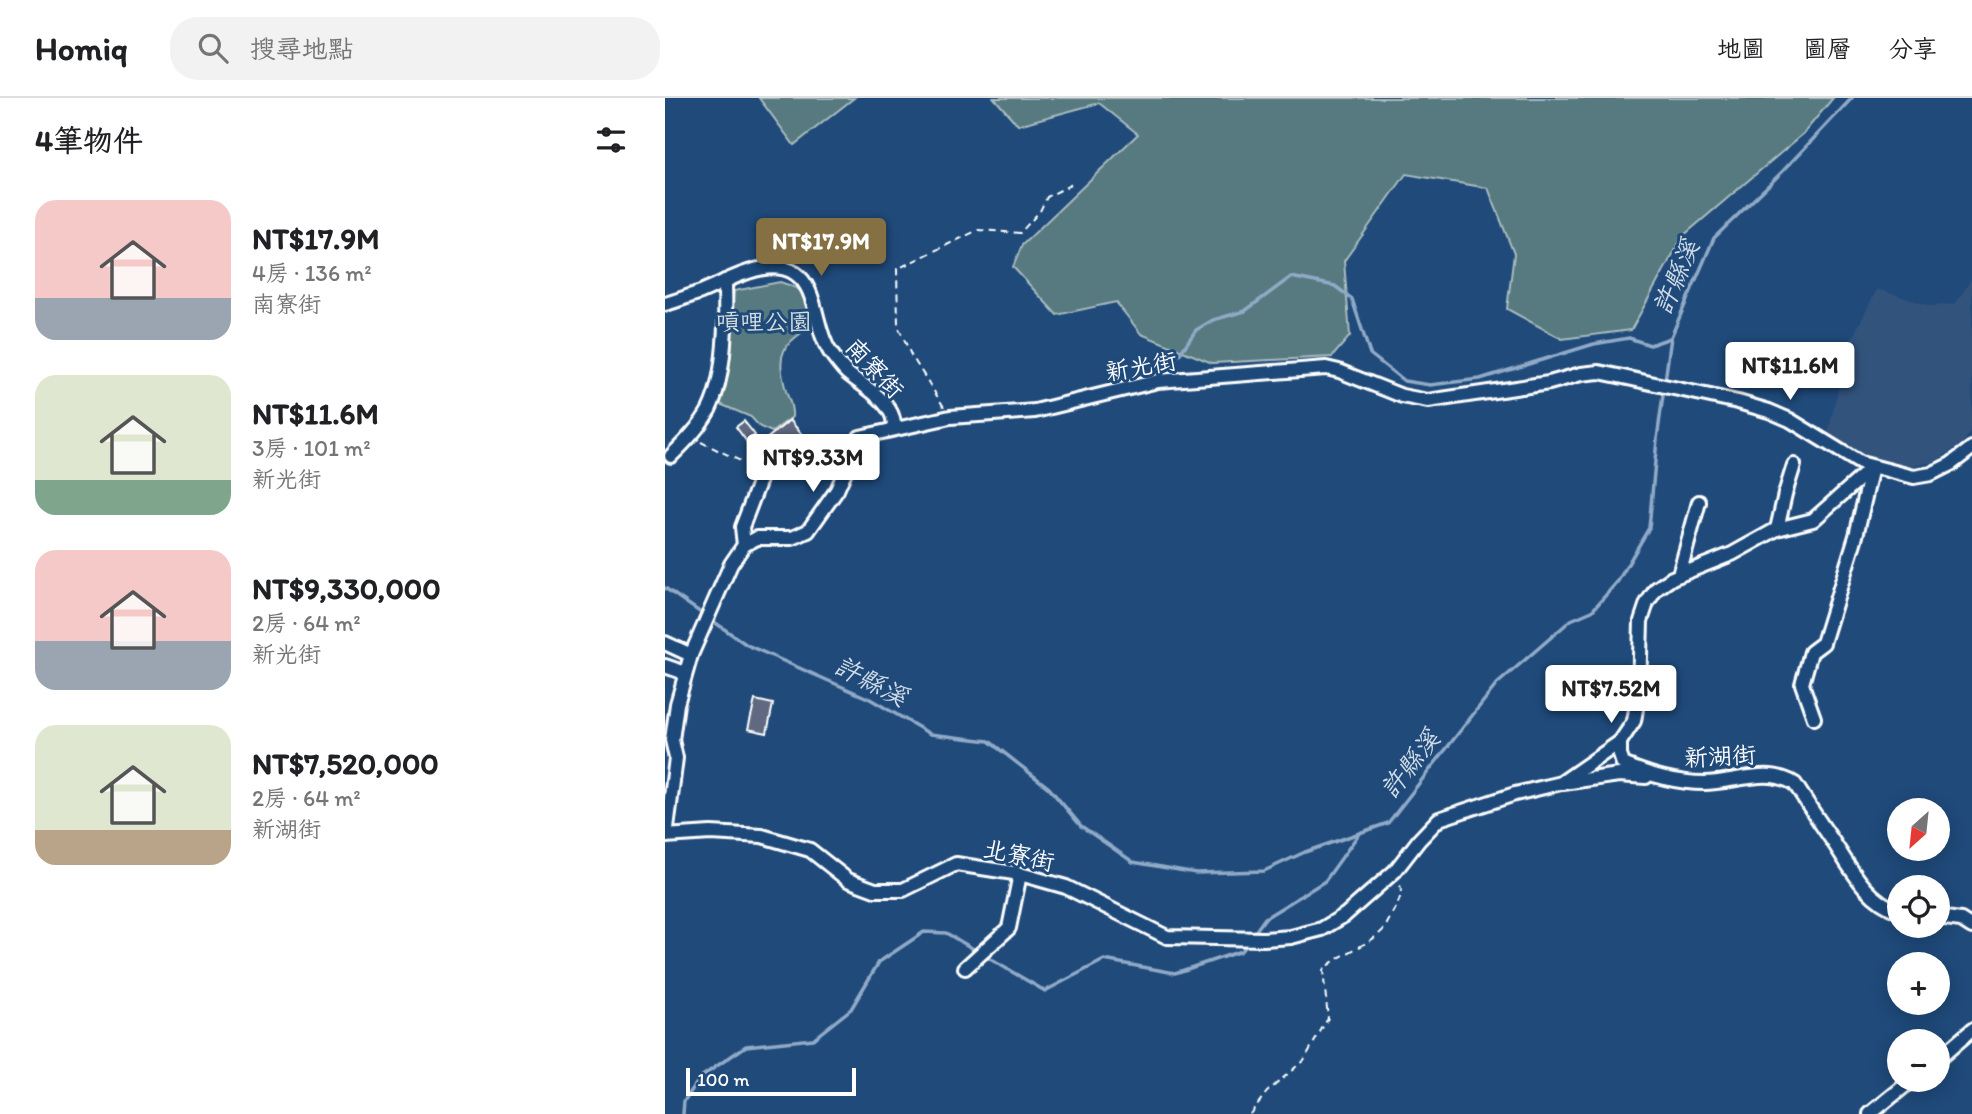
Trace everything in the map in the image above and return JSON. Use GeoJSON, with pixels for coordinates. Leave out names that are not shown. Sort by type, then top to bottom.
{"type":"FeatureCollection","features":[{"type":"Feature","properties":{"kind":"street","name":"南寮街"},"geometry":{"type":"LineString","coordinates":[[665,304],[748,271],[764,267],[793,272],[803,279],[810,292],[820,330],[829,350],[847,372],[871,390],[890,411],[895,428]]}},
{"type":"Feature","properties":{"kind":"street"},"geometry":{"type":"LineString","coordinates":[[671,456],[691,436],[709,409],[719,378],[726,320],[725,281]]}},
{"type":"Feature","properties":{"kind":"street","name":"新光街"},"geometry":{"type":"LineString","coordinates":[[860,437],[950,417],[1035,411],[1158,381],[1326,368],[1402,396],[1428,401],[1549,383],[1599,372],[1769,411],[1790,419],[1860,463],[1873,467]]}},
{"type":"Feature","properties":{"kind":"street"},"geometry":{"type":"LineString","coordinates":[[665,836],[676,758],[668,741],[693,650],[731,564],[744,545],[757,538],[792,538],[808,531],[837,490],[860,437]]}},
{"type":"Feature","properties":{"kind":"street"},"geometry":{"type":"LineString","coordinates":[[1873,467],[1914,477],[1931,474],[1951,464],[1972,448]]}},
{"type":"Feature","properties":{"kind":"street"},"geometry":{"type":"LineString","coordinates":[[1777,529],[1794,465]]}},
{"type":"Feature","properties":{"kind":"street"},"geometry":{"type":"LineString","coordinates":[[1561,783],[1620,742],[1634,721],[1639,692],[1641,621],[1647,603],[1656,589],[1679,575],[1732,554],[1777,529],[1813,520],[1873,467]]}},
{"type":"Feature","properties":{"kind":"street"},"geometry":{"type":"LineString","coordinates":[[1814,718],[1802,684],[1811,652],[1823,643],[1856,536],[1873,467]]}},
{"type":"Feature","properties":{"kind":"street"},"geometry":{"type":"LineString","coordinates":[[744,545],[742,527],[762,472]]}},
{"type":"Feature","properties":{"kind":"street"},"geometry":{"type":"LineString","coordinates":[[1679,575],[1699,502]]}},
{"type":"Feature","properties":{"kind":"street"},"geometry":{"type":"LineString","coordinates":[[665,643],[693,650]]}},
{"type":"Feature","properties":{"kind":"street"},"geometry":{"type":"LineString","coordinates":[[665,666],[685,673]]}},
{"type":"Feature","properties":{"kind":"street","name":"新湖街"},"geometry":{"type":"LineString","coordinates":[[1620,742],[1623,764],[1657,778],[1702,783],[1768,774],[1784,777],[1795,784],[1855,876],[1875,897],[1887,905]]}},
{"type":"Feature","properties":{"kind":"street","name":"北寮街"},"geometry":{"type":"LineString","coordinates":[[665,836],[711,833],[762,836],[810,850],[848,880],[875,890],[904,890],[956,864],[1020,874],[1066,887],[1167,937],[1264,939],[1291,937],[1322,929],[1345,915],[1395,871],[1419,840],[1440,819],[1514,794],[1561,783],[1619,775],[1657,778]]}},
{"type":"Feature","properties":{"kind":"street"},"geometry":{"type":"LineString","coordinates":[[965,968],[1010,928],[1020,874]]}},
{"type":"Feature","properties":{"kind":"street"},"geometry":{"type":"LineString","coordinates":[[1950,919],[1961,920],[1972,927]]}},
{"type":"Feature","properties":{"kind":"street"},"geometry":{"type":"LineString","coordinates":[[1950,1049],[1972,1030]]}},
{"type":"Feature","properties":{"kind":"street"},"geometry":{"type":"LineString","coordinates":[[1870,1114],[1897,1092]]}},
{"type":"Feature","properties":{"kind":"path"},"geometry":{"type":"LineString","coordinates":[[950,417],[911,355],[898,326],[897,269],[978,230],[1020,233],[1040,211],[1047,197],[1073,183]]}},
{"type":"Feature","properties":{"kind":"path"},"geometry":{"type":"LineString","coordinates":[[691,436],[762,472],[805,446],[860,437]]}},
{"type":"Feature","properties":{"kind":"path"},"geometry":{"type":"LineString","coordinates":[[1250,1114],[1267,1092],[1304,1060],[1328,1018],[1323,970],[1333,960],[1373,938],[1384,928],[1398,903],[1402,889],[1395,871]]}},
{"type":"Feature","properties":{"kind":"shaded area"},"geometry":{"type":"Polygon","coordinates":[[[1972,278],[1972,428],[1963,443],[1934,462],[1896,468],[1859,460],[1827,438],[1847,348],[1877,289],[1931,306],[1955,304],[1972,278]]]}},
{"type":"Feature","properties":{"kind":"green space"},"geometry":{"type":"Polygon","coordinates":[[[759,98],[854,98],[794,145],[759,98]]]}},
{"type":"Feature","properties":{"kind":"green space"},"geometry":{"type":"Polygon","coordinates":[[[994,98],[1833,98],[1803,134],[1683,236],[1631,330],[1562,339],[1507,309],[1514,254],[1488,188],[1406,174],[1344,261],[1350,336],[1332,357],[1212,363],[1141,334],[1116,302],[1057,315],[1013,267],[1022,245],[1138,134],[1099,103],[1018,125],[994,98]]]}},
{"type":"Feature","properties":{"kind":"green space","name":"嗊哩公園"},"geometry":{"type":"Polygon","coordinates":[[[780,282],[806,295],[815,323],[784,350],[781,366],[792,417],[772,432],[760,427],[751,417],[720,404],[734,291],[780,282]]]}},
{"type":"Feature","properties":{"kind":"building"},"geometry":{"type":"Polygon","coordinates":[[[790,420],[807,441],[777,467],[759,445],[790,420]]]}},
{"type":"Feature","properties":{"kind":"building"},"geometry":{"type":"Polygon","coordinates":[[[744,421],[755,435],[747,442],[736,427],[744,421]]]}},
{"type":"Feature","properties":{"kind":"building"},"geometry":{"type":"Polygon","coordinates":[[[755,700],[773,704],[767,733],[748,729],[755,700]]]}},
{"type":"Feature","properties":{"kind":"waterway","name":"許縣溪"},"geometry":{"type":"LineString","coordinates":[[710,619],[747,645],[870,699],[930,734],[989,741],[1049,788],[1081,826],[1133,862],[1196,873],[1264,871],[1305,852],[1388,823],[1497,684],[1571,620],[1592,611],[1618,581],[1649,528],[1657,439],[1671,337],[1714,238],[1852,98]]}},
{"type":"Feature","properties":{"kind":"waterway"},"geometry":{"type":"LineString","coordinates":[[1179,355],[1196,330],[1213,320],[1245,311],[1291,277],[1335,286],[1352,299],[1370,354],[1404,381],[1430,385],[1480,379],[1594,344],[1629,338],[1650,345],[1670,338]]}},
{"type":"Feature","properties":{"kind":"waterway","name":"許縣溪"},"geometry":{"type":"LineString","coordinates":[[665,588],[704,615]]}},
{"type":"Feature","properties":{"kind":"waterway"},"geometry":{"type":"LineString","coordinates":[[1252,936],[1265,918],[1325,881],[1358,835]]}},
{"type":"Feature","properties":{"kind":"waterway"},"geometry":{"type":"LineString","coordinates":[[683,1114],[684,1101],[701,1077],[746,1046],[813,1039],[851,1009],[879,962],[924,932],[946,933],[977,951]]}},
{"type":"Feature","properties":{"kind":"waterway"},"geometry":{"type":"LineString","coordinates":[[983,955],[1045,991],[1104,960],[1175,973],[1241,951],[1248,942]]}}]}
